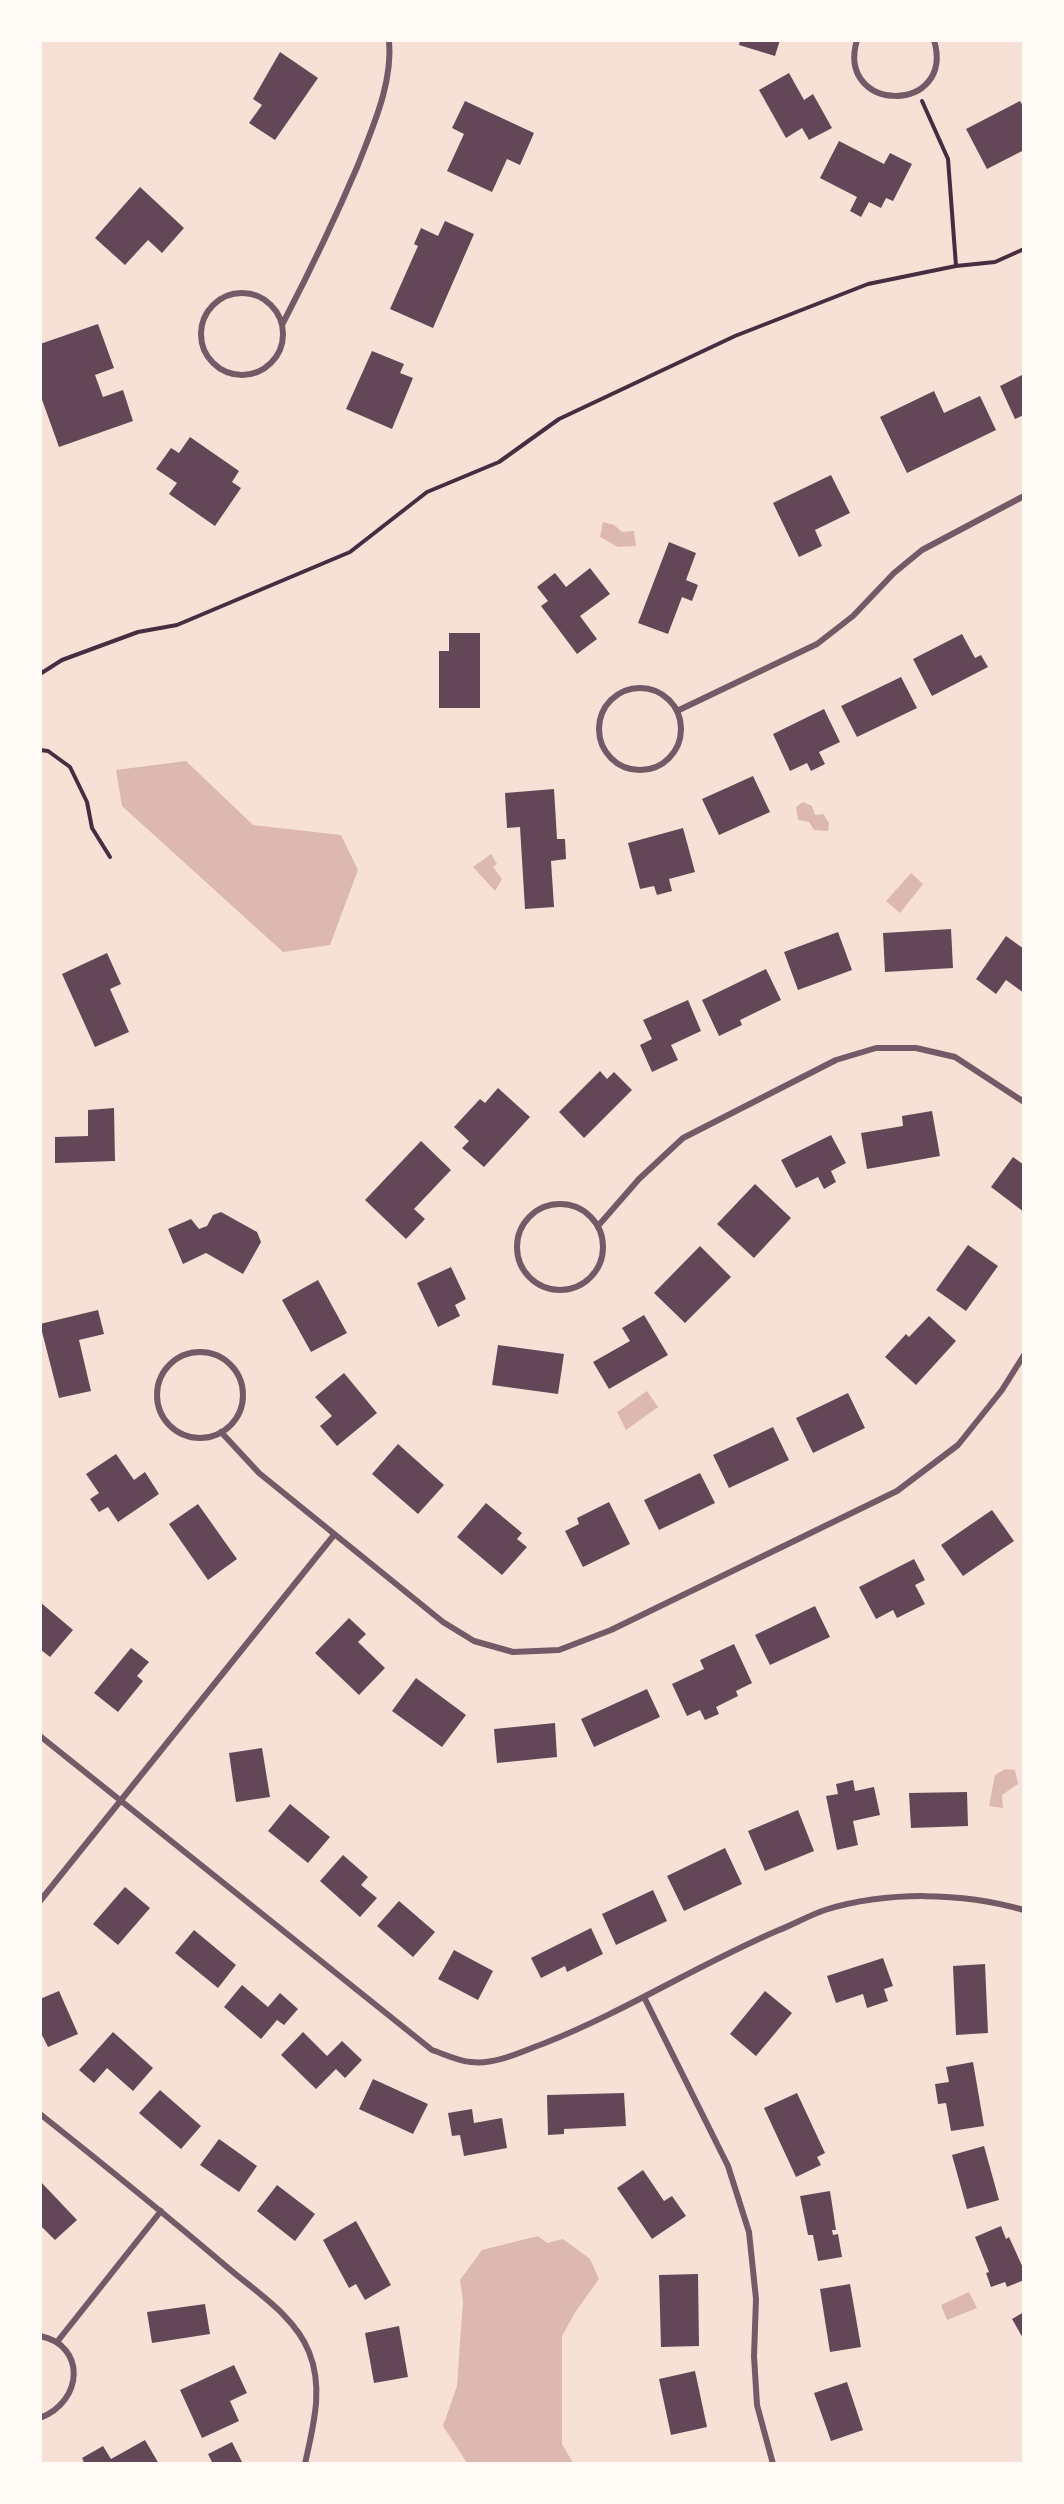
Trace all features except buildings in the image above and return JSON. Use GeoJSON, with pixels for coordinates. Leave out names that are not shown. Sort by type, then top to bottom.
{"type":"FeatureCollection","features":[{"type":"Feature","properties":{"kind":"street"},"geometry":{"type":"LineString","coordinates":[[283,324],[279,313],[263,298],[242,292],[232,294],[213,305],[207,313],[201,334],[202,345],[213,364],[221,370],[242,376],[253,374],[272,364],[278,355],[284,334],[283,324],[326,241],[377,116],[389,69],[389,40]]}},
{"type":"Feature","properties":{"kind":"street"},"geometry":{"type":"LineString","coordinates":[[858,40],[855,64],[864,83],[872,90],[892,97],[903,97],[918,91],[930,80],[937,60],[934,40]]}},
{"type":"Feature","properties":{"kind":"street"},"geometry":{"type":"LineString","coordinates":[[677,711],[817,644],[847,622],[894,573],[922,550],[1023,496]]}},
{"type":"Feature","properties":{"kind":"street"},"geometry":{"type":"LineString","coordinates":[[642,688],[653,690],[663,695],[677,711],[681,732],[679,743],[674,753],[658,767],[637,771],[626,769],[608,757],[602,748],[598,737],[600,716],[605,706],[621,692],[642,688]]}},
{"type":"Feature","properties":{"kind":"street"},"geometry":{"type":"LineString","coordinates":[[598,1226],[639,1179],[683,1138],[836,1060],[876,1048],[916,1048],[955,1058],[1023,1102]]}},
{"type":"Feature","properties":{"kind":"street"},"geometry":{"type":"LineString","coordinates":[[550,1205],[577,1207],[589,1215],[598,1226],[603,1240],[603,1255],[588,1280],[576,1287],[561,1290],[547,1288],[534,1282],[524,1271],[518,1259],[516,1242],[526,1219],[537,1210],[550,1205]]}},
{"type":"Feature","properties":{"kind":"street"},"geometry":{"type":"LineString","coordinates":[[189,1353],[212,1353],[231,1364],[238,1373],[242,1384],[242,1406],[230,1425],[221,1432],[211,1436],[188,1436],[169,1425],[162,1416],[157,1394],[159,1383],[163,1373],[179,1357],[189,1353]]}},
{"type":"Feature","properties":{"kind":"street"},"geometry":{"type":"LineString","coordinates":[[221,1432],[259,1473],[443,1622],[474,1641],[513,1652],[559,1650],[611,1630],[897,1491],[958,1445],[1002,1390],[1023,1355]]}},
{"type":"Feature","properties":{"kind":"street"},"geometry":{"type":"LineString","coordinates":[[40,1900],[334,1535]]}},
{"type":"Feature","properties":{"kind":"street"},"geometry":{"type":"LineString","coordinates":[[40,1736],[432,2050],[471,2062],[509,2057],[572,2032],[644,1997],[725,1953],[826,1910],[892,1898],[951,1898],[1001,1904],[1023,1910]]}},
{"type":"Feature","properties":{"kind":"street"},"geometry":{"type":"LineString","coordinates":[[644,1997],[728,2166],[748,2232],[756,2299],[754,2356],[757,2405],[773,2463]]}},
{"type":"Feature","properties":{"kind":"street"},"geometry":{"type":"LineString","coordinates":[[40,2114],[161,2211],[291,2322],[309,2352],[317,2384],[316,2412],[305,2463]]}},
{"type":"Feature","properties":{"kind":"street"},"geometry":{"type":"LineString","coordinates":[[57,2342],[161,2211]]}},
{"type":"Feature","properties":{"kind":"street"},"geometry":{"type":"LineString","coordinates":[[40,2336],[57,2342],[67,2352],[73,2364],[73,2385],[64,2404],[54,2413],[40,2418]]}},
{"type":"Feature","properties":{"kind":"path"},"geometry":{"type":"LineString","coordinates":[[918,91],[948,159],[956,266]]}},
{"type":"Feature","properties":{"kind":"path"},"geometry":{"type":"LineString","coordinates":[[40,674],[63,660],[138,632],[177,625],[350,552],[427,492],[499,462],[559,419],[735,336],[868,284],[956,266],[995,262],[1023,249]]}},
{"type":"Feature","properties":{"kind":"path"},"geometry":{"type":"LineString","coordinates":[[40,750],[48,752],[70,767],[87,802],[92,828],[110,857]]}},
{"type":"Feature","properties":{"kind":"shaded area"},"geometry":{"type":"Polygon","coordinates":[[[603,522],[614,525],[622,532],[634,531],[636,546],[618,547],[600,537],[603,522]]]}},
{"type":"Feature","properties":{"kind":"shaded area"},"geometry":{"type":"Polygon","coordinates":[[[186,761],[253,825],[341,835],[358,870],[330,945],[283,952],[122,806],[116,770],[186,761]]]}},
{"type":"Feature","properties":{"kind":"shaded area"},"geometry":{"type":"Polygon","coordinates":[[[803,802],[812,806],[815,815],[823,814],[829,823],[828,831],[814,830],[809,822],[798,820],[796,807],[803,802]]]}},
{"type":"Feature","properties":{"kind":"shaded area"},"geometry":{"type":"Polygon","coordinates":[[[491,854],[497,864],[493,867],[502,879],[495,891],[473,867],[491,854]]]}},
{"type":"Feature","properties":{"kind":"shaded area"},"geometry":{"type":"Polygon","coordinates":[[[911,873],[923,884],[900,913],[886,901],[911,873]]]}},
{"type":"Feature","properties":{"kind":"shaded area"},"geometry":{"type":"Polygon","coordinates":[[[647,1391],[658,1407],[626,1430],[617,1412],[647,1391]]]}},
{"type":"Feature","properties":{"kind":"shaded area"},"geometry":{"type":"Polygon","coordinates":[[[1005,1769],[1015,1770],[1018,1784],[1002,1795],[1003,1808],[989,1806],[995,1775],[1005,1769]]]}},
{"type":"Feature","properties":{"kind":"shaded area"},"geometry":{"type":"Polygon","coordinates":[[[538,2236],[547,2243],[563,2239],[590,2259],[599,2279],[576,2311],[562,2336],[562,2444],[573,2463],[467,2463],[443,2426],[457,2386],[463,2301],[460,2280],[482,2250],[538,2236]]]}},
{"type":"Feature","properties":{"kind":"shaded area"},"geometry":{"type":"Polygon","coordinates":[[[969,2292],[977,2308],[947,2320],[941,2305],[969,2292]]]}}]}
